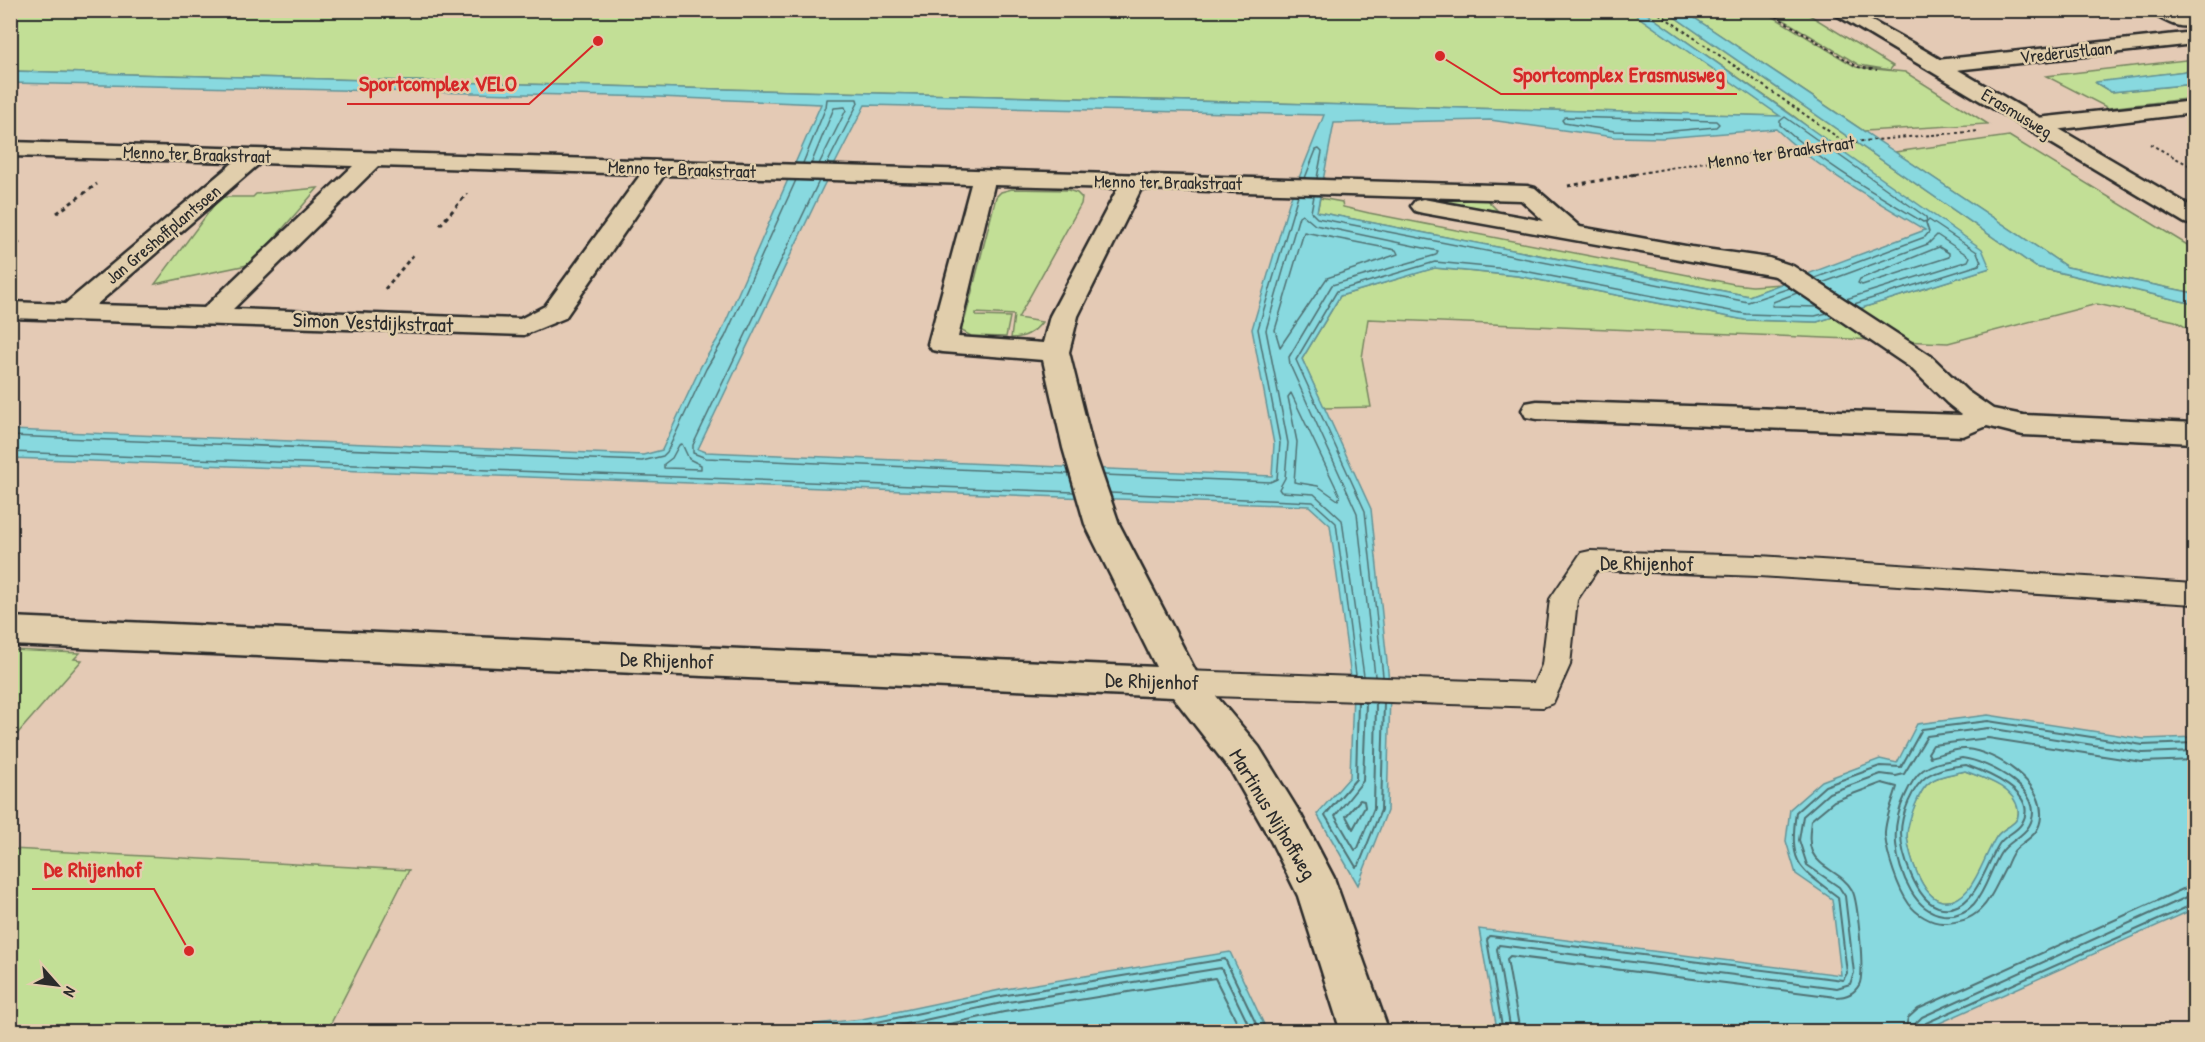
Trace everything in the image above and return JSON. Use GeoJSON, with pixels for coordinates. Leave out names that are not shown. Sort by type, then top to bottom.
{"type":"FeatureCollection","features":[{"type":"Feature","properties":{"kind":"street","name":"Erasmusweg"},"geometry":{"type":"LineString","coordinates":[[1837,10],[1937,66],[2194,218]]}},
{"type":"Feature","properties":{"kind":"street","name":"Erasmusweg"},"geometry":{"type":"LineString","coordinates":[[1876,10],[1964,63],[2194,194]]}},
{"type":"Feature","properties":{"kind":"street"},"geometry":{"type":"LineString","coordinates":[[2159,10],[2189,30]]}},
{"type":"Feature","properties":{"kind":"street","name":"Vrederustlaan"},"geometry":{"type":"LineString","coordinates":[[1937,66],[2189,30]]}},
{"type":"Feature","properties":{"kind":"street"},"geometry":{"type":"LineString","coordinates":[[2037,125],[2194,107]]}},
{"type":"Feature","properties":{"kind":"street","name":"Menno ter Braakstraat"},"geometry":{"type":"LineString","coordinates":[[10,149],[1527,193]]}},
{"type":"Feature","properties":{"kind":"street","name":"Jan Greshoffplantsoen"},"geometry":{"type":"LineString","coordinates":[[71,312],[255,156]]}},
{"type":"Feature","properties":{"kind":"street"},"geometry":{"type":"LineString","coordinates":[[210,317],[372,160]]}},
{"type":"Feature","properties":{"kind":"street","name":"Simon Vestdijkstraat"},"geometry":{"type":"LineString","coordinates":[[10,310],[524,327],[555,312],[657,168]]}},
{"type":"Feature","properties":{"kind":"street"},"geometry":{"type":"LineString","coordinates":[[984,177],[942,344],[1055,352],[1064,316],[1133,182]]}},
{"type":"Feature","properties":{"kind":"street","name":"Menno ter Braakstraat"},"geometry":{"type":"LineString","coordinates":[[1348,188],[1413,205],[1691,255],[1769,266],[1784,271],[1922,363],[1957,397],[1983,416],[2023,425],[2194,433]]}},
{"type":"Feature","properties":{"kind":"street"},"geometry":{"type":"LineString","coordinates":[[1527,193],[1572,233]]}},
{"type":"Feature","properties":{"kind":"street","name":"Martinus Nijhoffweg"},"geometry":{"type":"LineString","coordinates":[[1055,352],[1078,447],[1102,524],[1183,683],[1245,759],[1286,828],[1319,892],[1365,1032]]}},
{"type":"Feature","properties":{"kind":"street"},"geometry":{"type":"LineString","coordinates":[[1537,410],[1963,426],[1983,416]]}},
{"type":"Feature","properties":{"kind":"street","name":"De Rhijenhof"},"geometry":{"type":"LineString","coordinates":[[10,631],[1183,683]]}},
{"type":"Feature","properties":{"kind":"lane","name":"De Rhijenhof"},"geometry":{"type":"LineString","coordinates":[[1183,683],[1543,695],[1556,665],[1564,598],[1590,560],[1759,566],[2194,594]]}},
{"type":"Feature","properties":{"kind":"path"},"geometry":{"type":"LineString","coordinates":[[1654,10],[1844,142]]}},
{"type":"Feature","properties":{"kind":"path","name":"Menno ter Braakstraat"},"geometry":{"type":"LineString","coordinates":[[1527,193],[1792,147],[2037,125]]}},
{"type":"Feature","properties":{"kind":"path"},"geometry":{"type":"LineString","coordinates":[[57,213],[105,178]]}},
{"type":"Feature","properties":{"kind":"path"},"geometry":{"type":"LineString","coordinates":[[440,225],[470,191]]}},
{"type":"Feature","properties":{"kind":"path"},"geometry":{"type":"LineString","coordinates":[[10,249],[21,241]]}},
{"type":"Feature","properties":{"kind":"path"},"geometry":{"type":"LineString","coordinates":[[378,297],[414,254]]}},
{"type":"Feature","properties":{"kind":"green space"},"geometry":{"type":"Polygon","coordinates":[[[10,11],[1630,11],[1781,116],[11,71],[10,11]]]}},
{"type":"Feature","properties":{"kind":"green space"},"geometry":{"type":"Polygon","coordinates":[[[1643,11],[1666,11],[2036,267],[2194,304],[2194,332],[2175,321],[2097,304],[1948,343],[1368,319],[1362,358],[1371,407],[1324,408],[1302,359],[1340,296],[1434,268],[1518,276],[1745,320],[1817,322],[1990,268],[1795,117],[1643,11]]]}},
{"type":"Feature","properties":{"kind":"green space"},"geometry":{"type":"Polygon","coordinates":[[[1684,11],[1764,11],[1856,67],[1905,72],[1988,124],[1864,131],[1684,11]]]}},
{"type":"Feature","properties":{"kind":"green space"},"geometry":{"type":"Polygon","coordinates":[[[1769,11],[1803,11],[1893,66],[1890,70],[1859,65],[1769,11]]]}},
{"type":"Feature","properties":{"kind":"green space"},"geometry":{"type":"Polygon","coordinates":[[[2194,59],[2194,70],[2096,83],[2111,92],[2194,84],[2194,98],[2108,108],[2046,76],[2194,59]]]}},
{"type":"Feature","properties":{"kind":"green space"},"geometry":{"type":"Polygon","coordinates":[[[2009,136],[2194,249],[2194,293],[2067,267],[1895,152],[2009,136]]]}},
{"type":"Feature","properties":{"kind":"green space"},"geometry":{"type":"Polygon","coordinates":[[[318,188],[252,264],[155,284],[220,197],[253,197],[256,194],[318,188]]]}},
{"type":"Feature","properties":{"kind":"green space"},"geometry":{"type":"Polygon","coordinates":[[[1012,189],[1068,190],[1077,193],[1082,198],[1081,204],[1018,318],[1042,322],[1039,326],[1028,334],[1011,338],[1014,315],[976,313],[976,316],[1010,317],[1006,337],[971,336],[955,327],[956,319],[965,319],[996,197],[1001,192],[1012,189]]]}},
{"type":"Feature","properties":{"kind":"green space"},"geometry":{"type":"Polygon","coordinates":[[[1415,196],[1486,199],[1498,211],[1419,198],[1415,196]]]}},
{"type":"Feature","properties":{"kind":"green space"},"geometry":{"type":"Polygon","coordinates":[[[1320,198],[1342,202],[1343,207],[1369,213],[1734,284],[1752,286],[1782,284],[1749,296],[1317,212],[1320,198]]]}},
{"type":"Feature","properties":{"kind":"green space"},"geometry":{"type":"Polygon","coordinates":[[[11,650],[80,653],[74,659],[82,660],[11,741],[11,650]]]}},
{"type":"Feature","properties":{"kind":"green space"},"geometry":{"type":"Polygon","coordinates":[[[1965,771],[2005,789],[2016,801],[2018,814],[2015,822],[1997,836],[1970,888],[1953,901],[1942,901],[1928,892],[1917,874],[1910,853],[1907,830],[1914,807],[1926,786],[1937,778],[1965,771]]]}},
{"type":"Feature","properties":{"kind":"green space"},"geometry":{"type":"Polygon","coordinates":[[[10,849],[409,870],[327,1031],[11,1031],[10,849]]]}},
{"type":"Feature","properties":{"kind":"water"},"geometry":{"type":"Polygon","coordinates":[[[1630,11],[1643,11],[1982,249],[1990,268],[1817,322],[1745,320],[1518,276],[1435,268],[1340,296],[1302,359],[1371,509],[1390,691],[1387,811],[1358,885],[1317,814],[1350,777],[1353,692],[1330,525],[1309,506],[11,458],[11,430],[643,455],[662,450],[701,366],[720,335],[821,104],[659,97],[11,83],[11,71],[1780,116],[1630,11]],[[865,105],[823,187],[698,449],[706,452],[1272,476],[1274,444],[1252,329],[1289,203],[1324,115],[865,105]],[[1490,120],[1334,123],[1317,212],[1749,296],[1925,230],[1829,171],[1776,129],[1662,138],[1614,137],[1490,120]]]}},
{"type":"Feature","properties":{"kind":"water"},"geometry":{"type":"Polygon","coordinates":[[[1666,11],[1684,11],[2067,267],[2194,293],[2194,304],[2036,267],[1666,11]]]}},
{"type":"Feature","properties":{"kind":"water"},"geometry":{"type":"Polygon","coordinates":[[[2194,70],[2194,84],[2111,92],[2096,83],[2096,82],[2194,70]]]}},
{"type":"Feature","properties":{"kind":"water"},"geometry":{"type":"Polygon","coordinates":[[[1988,715],[2144,739],[2194,737],[2194,909],[1922,1031],[1497,1029],[1479,929],[1841,975],[1832,899],[1796,874],[1786,841],[1790,809],[1822,781],[1880,759],[1897,763],[1917,724],[1988,715]],[[1965,771],[1942,776],[1930,782],[1918,799],[1909,823],[1908,844],[1917,874],[1928,892],[1942,901],[1953,901],[1962,896],[1975,878],[1997,836],[2015,822],[2018,815],[2016,802],[2005,789],[1965,771]]]}},
{"type":"Feature","properties":{"kind":"water"},"geometry":{"type":"Polygon","coordinates":[[[1230,952],[1267,1031],[751,1031],[862,1019],[1000,990],[1230,952]]]}},
{"type":"Feature","properties":{"kind":"place","name":"Sportcomplex VELO"},"geometry":{"type":"Point","coordinates":[598,41]}},
{"type":"Feature","properties":{"kind":"place","name":"Sportcomplex Erasmusweg"},"geometry":{"type":"Point","coordinates":[1440,56]}},
{"type":"Feature","properties":{"kind":"place","name":"De Rhijenhof"},"geometry":{"type":"Point","coordinates":[189,951]}}]}
